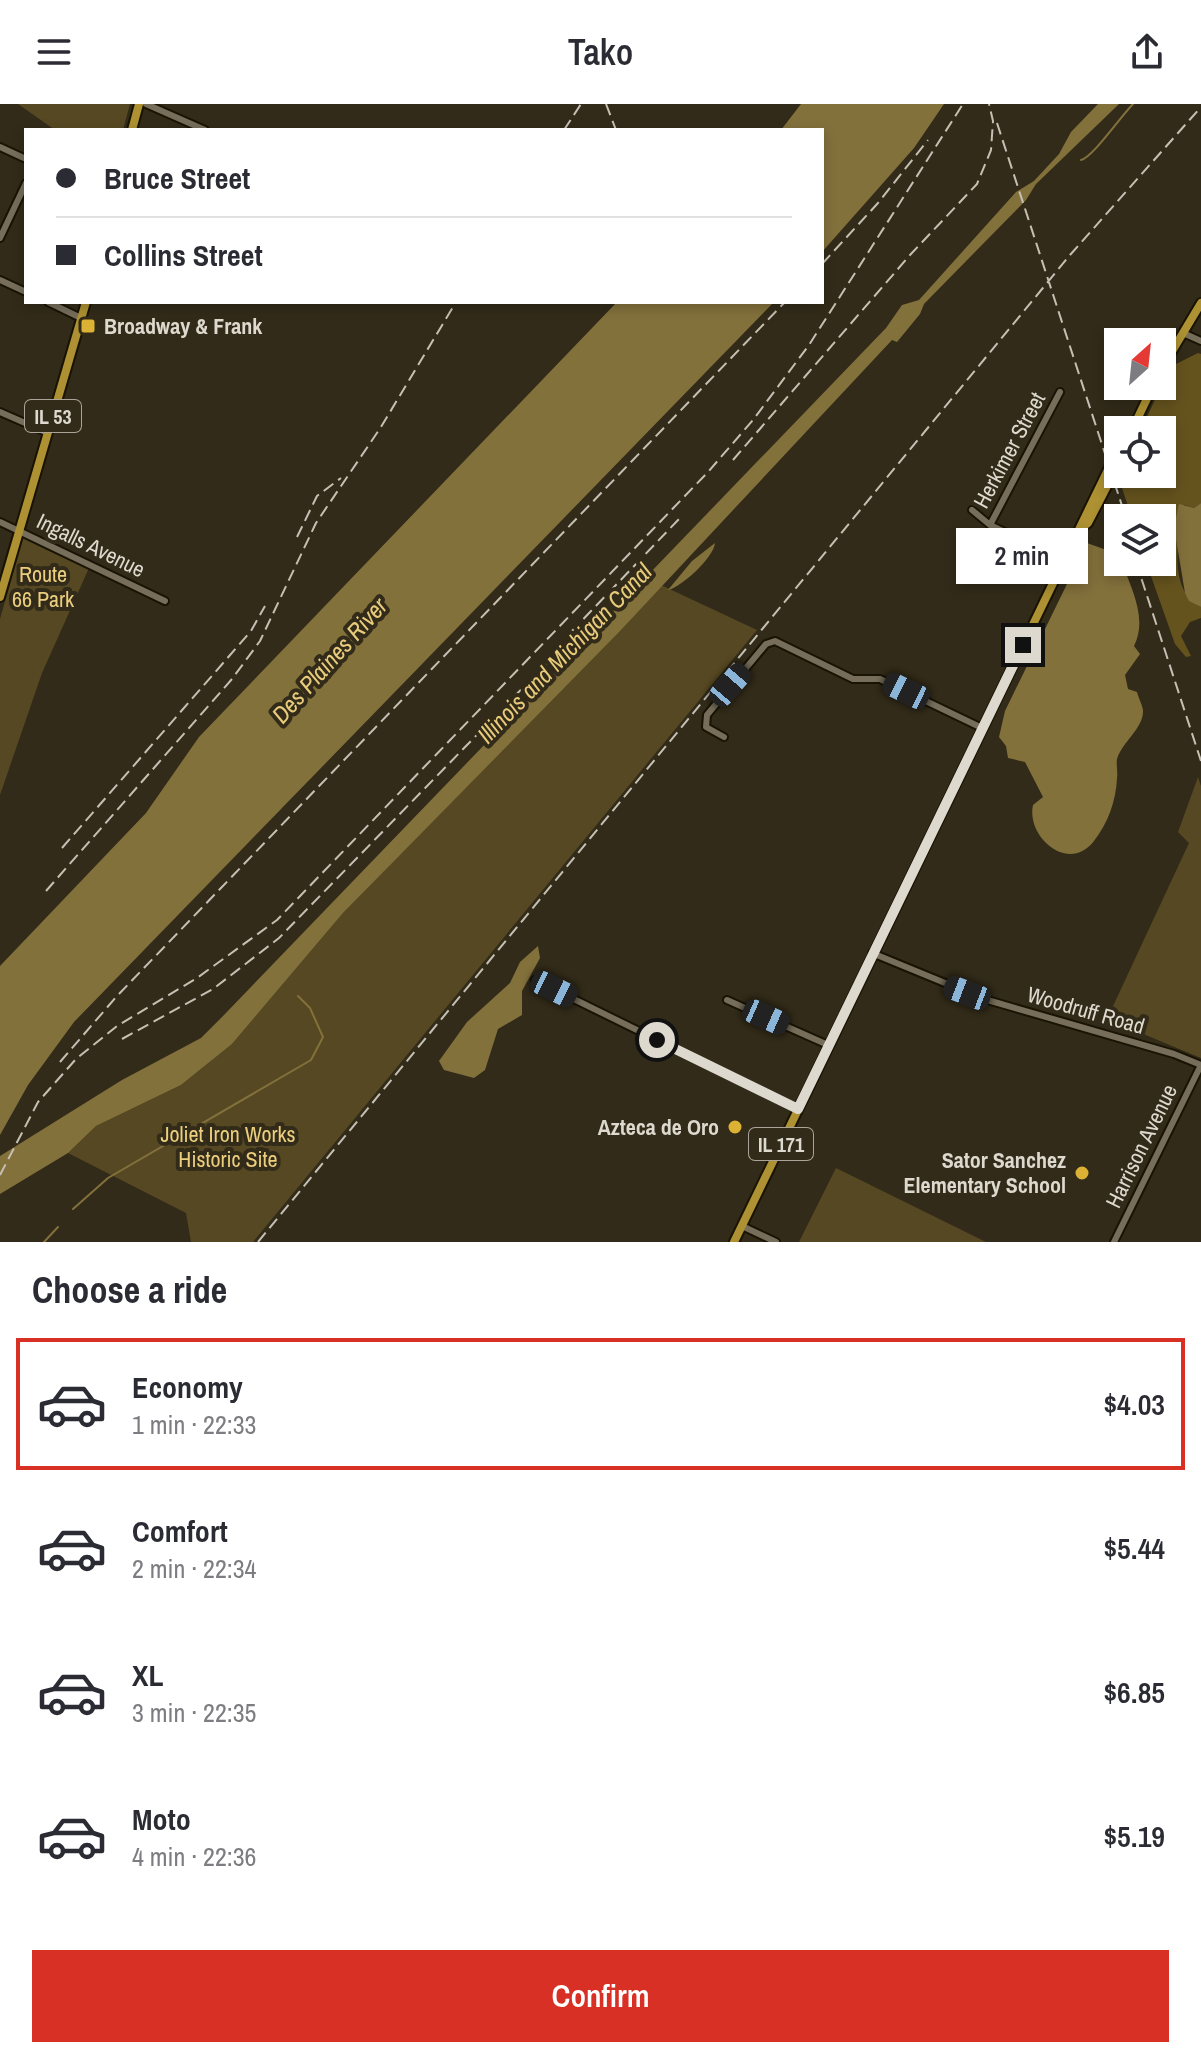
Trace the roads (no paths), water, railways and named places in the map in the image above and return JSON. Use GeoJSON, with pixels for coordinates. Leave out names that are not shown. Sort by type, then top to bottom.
{"type":"FeatureCollection","features":[{"type":"Feature","properties":{"kind":"main road"},"geometry":{"type":"LineString","coordinates":[[133,128],[139,104]]}},
{"type":"Feature","properties":{"kind":"main road"},"geometry":{"type":"LineString","coordinates":[[1176,341],[1201,303]]}},
{"type":"Feature","properties":{"kind":"main road","name":"IL 53"},"geometry":{"type":"LineString","coordinates":[[0,597],[85,304]]}},
{"type":"Feature","properties":{"kind":"main road","name":"IL 171"},"geometry":{"type":"LineString","coordinates":[[734,1242],[1104,476]]}},
{"type":"Feature","properties":{"kind":"main road","name":"IL 171"},"geometry":{"type":"LineString","coordinates":[[1081,528],[1088,523],[1106,488]]}},
{"type":"Feature","properties":{"kind":"street"},"geometry":{"type":"LineString","coordinates":[[146,104],[200,128]]}},
{"type":"Feature","properties":{"kind":"street"},"geometry":{"type":"LineString","coordinates":[[0,147],[24,158]]}},
{"type":"Feature","properties":{"kind":"street"},"geometry":{"type":"LineString","coordinates":[[0,238],[24,187]]}},
{"type":"Feature","properties":{"kind":"street"},"geometry":{"type":"LineString","coordinates":[[0,280],[24,291]]}},
{"type":"Feature","properties":{"kind":"street"},"geometry":{"type":"LineString","coordinates":[[52,304],[81,318]]}},
{"type":"Feature","properties":{"kind":"street"},"geometry":{"type":"LineString","coordinates":[[1181,332],[1201,341]]}},
{"type":"Feature","properties":{"kind":"street","name":"Herkimer Street"},"geometry":{"type":"LineString","coordinates":[[990,525],[1060,392]]}},
{"type":"Feature","properties":{"kind":"street"},"geometry":{"type":"LineString","coordinates":[[0,412],[48,433]]}},
{"type":"Feature","properties":{"kind":"street"},"geometry":{"type":"LineString","coordinates":[[972,510],[990,525],[1065,561]]}},
{"type":"Feature","properties":{"kind":"street","name":"Ingalls Avenue"},"geometry":{"type":"LineString","coordinates":[[0,522],[165,601]]}},
{"type":"Feature","properties":{"kind":"street"},"geometry":{"type":"LineString","coordinates":[[724,737],[706,727],[707,715],[766,644],[775,641],[853,679],[880,679],[982,728]]}},
{"type":"Feature","properties":{"kind":"street","name":"Woodruff Road"},"geometry":{"type":"LineString","coordinates":[[872,953],[984,999],[1174,1054],[1201,1065]]}},
{"type":"Feature","properties":{"kind":"street"},"geometry":{"type":"LineString","coordinates":[[535,980],[798,1109]]}},
{"type":"Feature","properties":{"kind":"street"},"geometry":{"type":"LineString","coordinates":[[727,1000],[828,1045]]}},
{"type":"Feature","properties":{"kind":"street","name":"Harrison Avenue"},"geometry":{"type":"LineString","coordinates":[[1114,1242],[1201,1065]]}},
{"type":"Feature","properties":{"kind":"street"},"geometry":{"type":"LineString","coordinates":[[742,1226],[776,1242]]}},
{"type":"Feature","properties":{"kind":"water"},"geometry":{"type":"Polygon","coordinates":[[[801,104],[944,104],[914,148],[824,250],[824,128],[783,128],[801,104]]]}},
{"type":"Feature","properties":{"kind":"water","name":"Illinois and Michigan Canal"},"geometry":{"type":"Polygon","coordinates":[[[1098,104],[1119,104],[1036,184],[1026,200],[924,304],[920,314],[897,342],[892,340],[620,631],[343,913],[232,1044],[181,1085],[96,1126],[68,1153],[0,1194],[0,1156],[122,1080],[201,1038],[886,328],[902,305],[919,300],[1016,192],[1034,181],[1059,154],[1071,132],[1098,104]]]}},
{"type":"Feature","properties":{"kind":"water","name":"Des Plaines River"},"geometry":{"type":"Polygon","coordinates":[[[615,304],[772,304],[74,1022],[28,1085],[0,1135],[0,966],[146,813],[199,737],[615,304]]]}},
{"type":"Feature","properties":{"kind":"water"},"geometry":{"type":"Polygon","coordinates":[[[1201,503],[1201,607],[1189,601],[1185,593],[1176,539],[1179,504],[1194,508],[1201,503]]]}},
{"type":"Feature","properties":{"kind":"water"},"geometry":{"type":"Polygon","coordinates":[[[715,543],[696,571],[668,590],[692,561],[715,543]]]}},
{"type":"Feature","properties":{"kind":"water"},"geometry":{"type":"Polygon","coordinates":[[[1087,543],[1104,549],[1104,576],[1127,576],[1139,614],[1134,646],[1140,654],[1125,675],[1128,689],[1137,692],[1143,710],[1137,729],[1117,759],[1115,795],[1107,819],[1094,841],[1084,850],[1073,854],[1062,853],[1043,839],[1036,829],[1033,805],[1043,797],[1025,762],[1008,758],[1006,746],[999,737],[1005,711],[1087,543]]]}},
{"type":"Feature","properties":{"kind":"water"},"geometry":{"type":"Polygon","coordinates":[[[538,946],[540,958],[522,991],[522,1015],[498,1029],[485,1070],[474,1078],[444,1070],[439,1061],[467,1022],[510,983],[520,962],[538,946]]]}},
{"type":"Feature","properties":{"kind":"waterway"},"geometry":{"type":"LineString","coordinates":[[1081,160],[1100,144],[1133,104]]}},
{"type":"Feature","properties":{"kind":"waterway"},"geometry":{"type":"LineString","coordinates":[[73,1209],[108,1178],[311,1060],[323,1037],[310,1008],[298,996]]}},
{"type":"Feature","properties":{"kind":"waterway"},"geometry":{"type":"LineString","coordinates":[[44,1242],[58,1227]]}},
{"type":"Feature","properties":{"kind":"railway"},"geometry":{"type":"LineString","coordinates":[[565,128],[581,104]]}},
{"type":"Feature","properties":{"kind":"railway"},"geometry":{"type":"LineString","coordinates":[[606,104],[615,128]]}},
{"type":"Feature","properties":{"kind":"railway"},"geometry":{"type":"LineString","coordinates":[[0,1175],[38,1102],[76,1059],[117,1026],[197,978],[277,920],[708,472],[753,420],[809,345],[963,104]]}},
{"type":"Feature","properties":{"kind":"railway"},"geometry":{"type":"LineString","coordinates":[[733,460],[910,255],[977,184],[991,150],[993,121],[989,104]]}},
{"type":"Feature","properties":{"kind":"railway"},"geometry":{"type":"LineString","coordinates":[[258,1242],[1070,255],[1201,107]]}},
{"type":"Feature","properties":{"kind":"railway"},"geometry":{"type":"LineString","coordinates":[[997,123],[1121,504]]}},
{"type":"Feature","properties":{"kind":"railway"},"geometry":{"type":"LineString","coordinates":[[824,262],[878,203],[928,140]]}},
{"type":"Feature","properties":{"kind":"railway"},"geometry":{"type":"LineString","coordinates":[[46,891],[232,679],[260,641],[316,523],[381,427],[455,304]]}},
{"type":"Feature","properties":{"kind":"railway"},"geometry":{"type":"LineString","coordinates":[[60,1062],[117,996],[783,304]]}},
{"type":"Feature","properties":{"kind":"railway"},"geometry":{"type":"LineString","coordinates":[[297,537],[317,496],[341,478]]}},
{"type":"Feature","properties":{"kind":"railway"},"geometry":{"type":"LineString","coordinates":[[571,632],[679,519]]}},
{"type":"Feature","properties":{"kind":"railway"},"geometry":{"type":"LineString","coordinates":[[1141,576],[1201,761]]}},
{"type":"Feature","properties":{"kind":"railway"},"geometry":{"type":"LineString","coordinates":[[62,848],[251,631],[265,606]]}},
{"type":"Feature","properties":{"kind":"railway"},"geometry":{"type":"LineString","coordinates":[[122,1039],[213,989],[279,938],[582,627]]}},
{"type":"Feature","properties":{"kind":"place","name":"Broadway & Frank"},"geometry":{"type":"Point","coordinates":[88,326]}},
{"type":"Feature","properties":{"kind":"place","name":"Azteca de Oro"},"geometry":{"type":"Point","coordinates":[735,1127]}},
{"type":"Feature","properties":{"kind":"place","name":"Sator Sanchez Elementary School"},"geometry":{"type":"Point","coordinates":[1082,1173]}},
{"type":"Feature","properties":{"kind":"park label","name":"Route 66 Park"},"geometry":{"type":"Point","coordinates":[43,586]}},
{"type":"Feature","properties":{"kind":"park label","name":"Joliet Iron Works Historic Site"},"geometry":{"type":"Point","coordinates":[228,1146]}}]}
